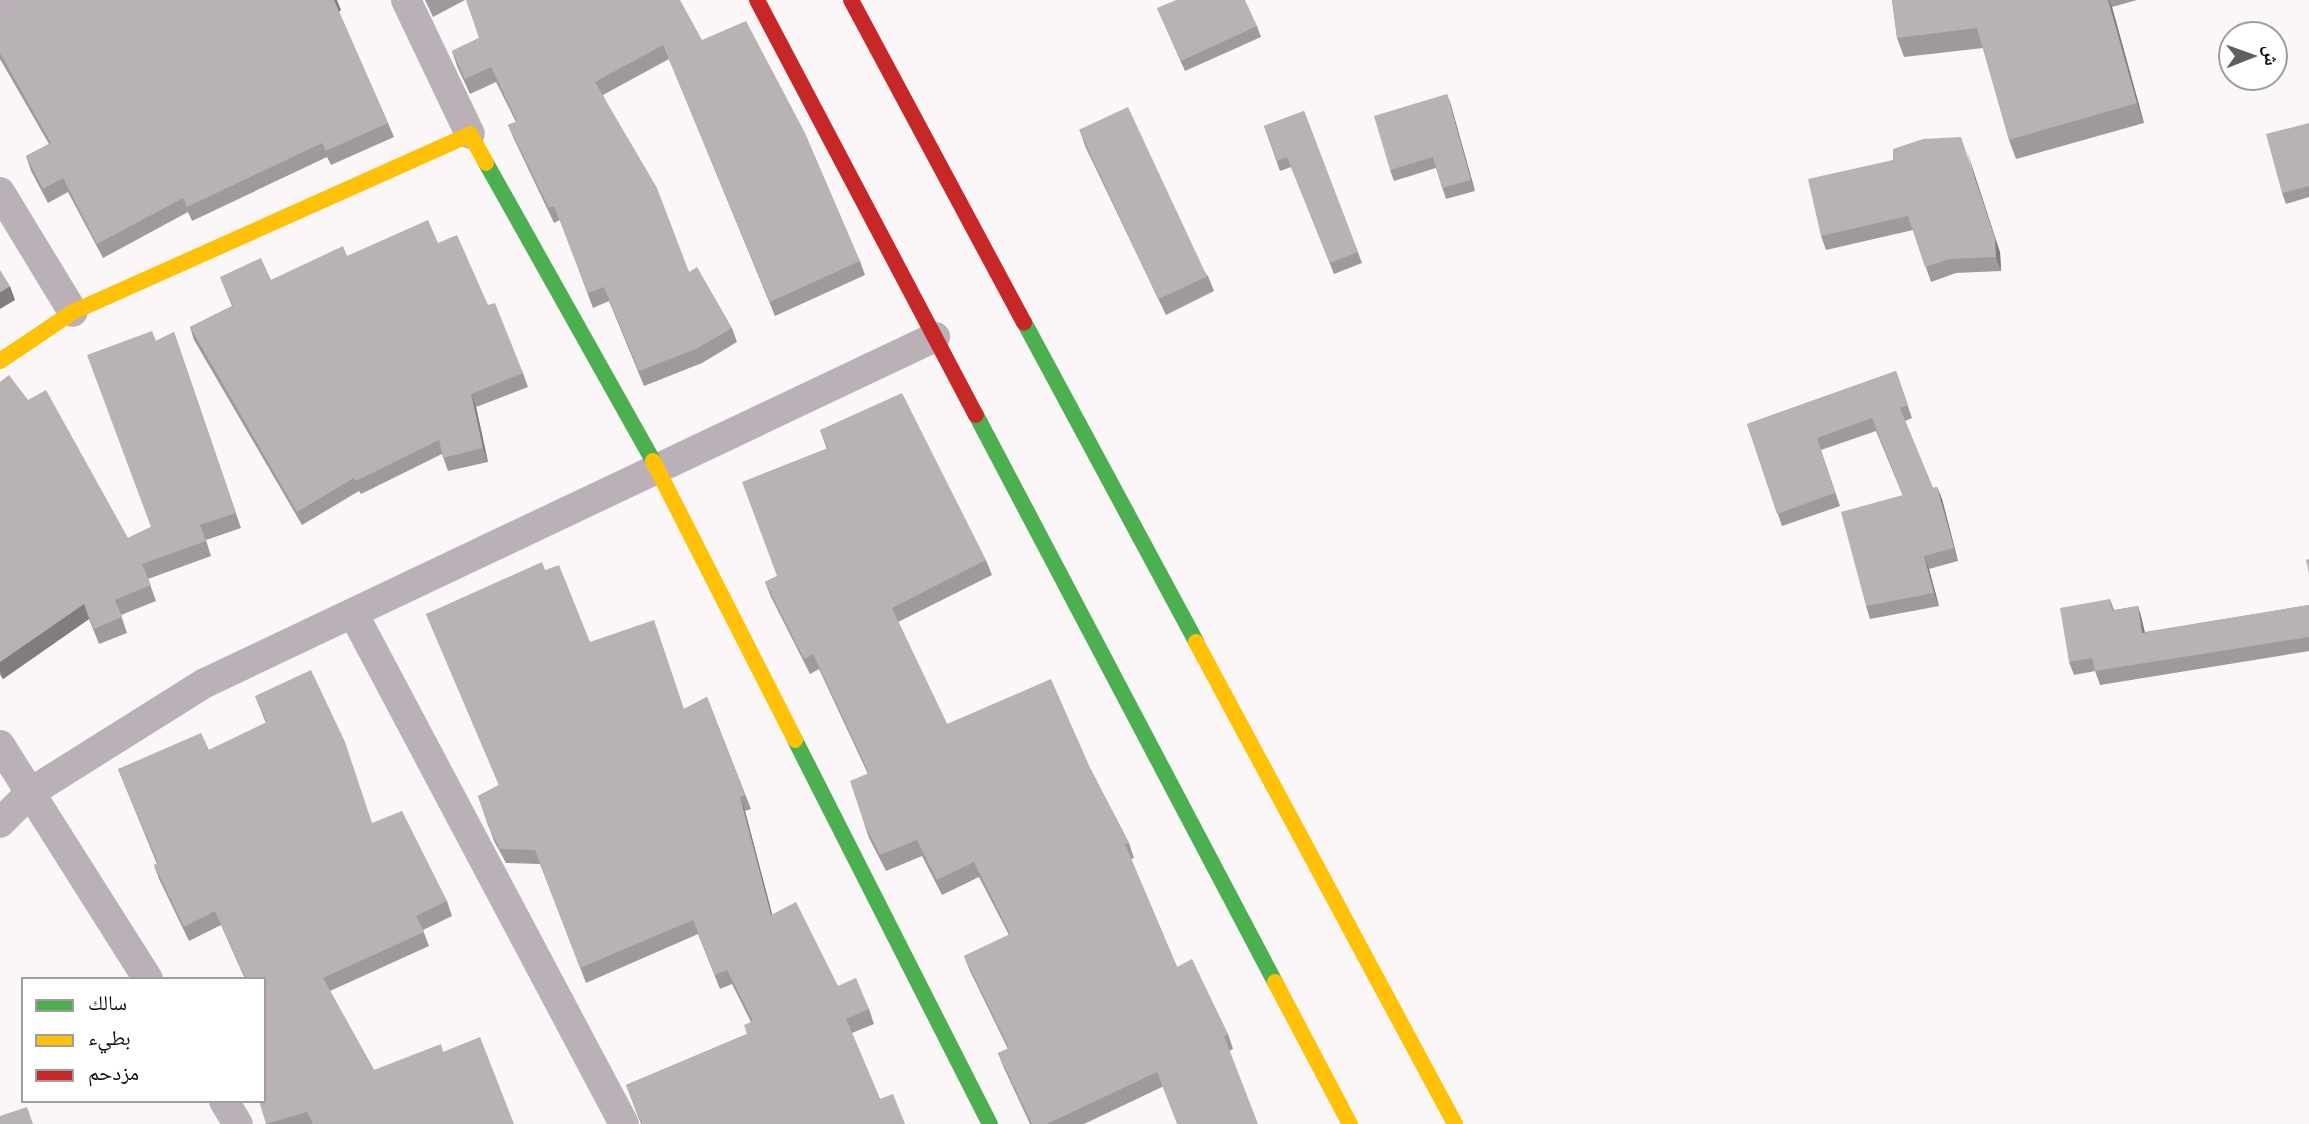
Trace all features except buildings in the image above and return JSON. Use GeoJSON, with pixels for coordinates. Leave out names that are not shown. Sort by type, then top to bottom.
{"type":"FeatureCollection","features":[{"type":"Feature","properties":{"kind":"main road"},"geometry":{"type":"LineString","coordinates":[[757,0],[1350,1124]]}},
{"type":"Feature","properties":{"kind":"main road"},"geometry":{"type":"LineString","coordinates":[[851,0],[1455,1124]]}},
{"type":"Feature","properties":{"kind":"main road"},"geometry":{"type":"LineString","coordinates":[[0,361],[73,312],[470,134],[657,469],[990,1124]]}},
{"type":"Feature","properties":{"kind":"street"},"geometry":{"type":"LineString","coordinates":[[0,12],[26,0]]}},
{"type":"Feature","properties":{"kind":"street"},"geometry":{"type":"LineString","coordinates":[[406,0],[470,134]]}},
{"type":"Feature","properties":{"kind":"street"},"geometry":{"type":"LineString","coordinates":[[0,192],[73,312]]}},
{"type":"Feature","properties":{"kind":"street"},"geometry":{"type":"LineString","coordinates":[[0,823],[31,792],[205,683],[935,337]]}},
{"type":"Feature","properties":{"kind":"street"},"geometry":{"type":"LineString","coordinates":[[353,613],[624,1124]]}},
{"type":"Feature","properties":{"kind":"street"},"geometry":{"type":"LineString","coordinates":[[0,745],[147,977]]}},
{"type":"Feature","properties":{"kind":"street"},"geometry":{"type":"LineString","coordinates":[[225,1103],[238,1124]]}},
{"type":"Feature","properties":{"kind":"traffic: fast"},"geometry":{"type":"LineString","coordinates":[[486,163],[653,461]]}},
{"type":"Feature","properties":{"kind":"traffic: fast"},"geometry":{"type":"LineString","coordinates":[[1024,322],[1196,642]]}},
{"type":"Feature","properties":{"kind":"traffic: fast"},"geometry":{"type":"LineString","coordinates":[[976,415],[1275,982]]}},
{"type":"Feature","properties":{"kind":"traffic: fast"},"geometry":{"type":"LineString","coordinates":[[795,740],[990,1124]]}},
{"type":"Feature","properties":{"kind":"traffic: slow"},"geometry":{"type":"LineString","coordinates":[[0,361],[73,312],[470,134],[486,163]]}},
{"type":"Feature","properties":{"kind":"traffic: slow"},"geometry":{"type":"LineString","coordinates":[[653,461],[795,740]]}},
{"type":"Feature","properties":{"kind":"traffic: slow"},"geometry":{"type":"LineString","coordinates":[[1196,642],[1455,1124]]}},
{"type":"Feature","properties":{"kind":"traffic: slow"},"geometry":{"type":"LineString","coordinates":[[1275,982],[1350,1124]]}},
{"type":"Feature","properties":{"kind":"traffic: jam"},"geometry":{"type":"LineString","coordinates":[[757,0],[976,415]]}},
{"type":"Feature","properties":{"kind":"traffic: jam"},"geometry":{"type":"LineString","coordinates":[[851,0],[1024,322]]}}]}
